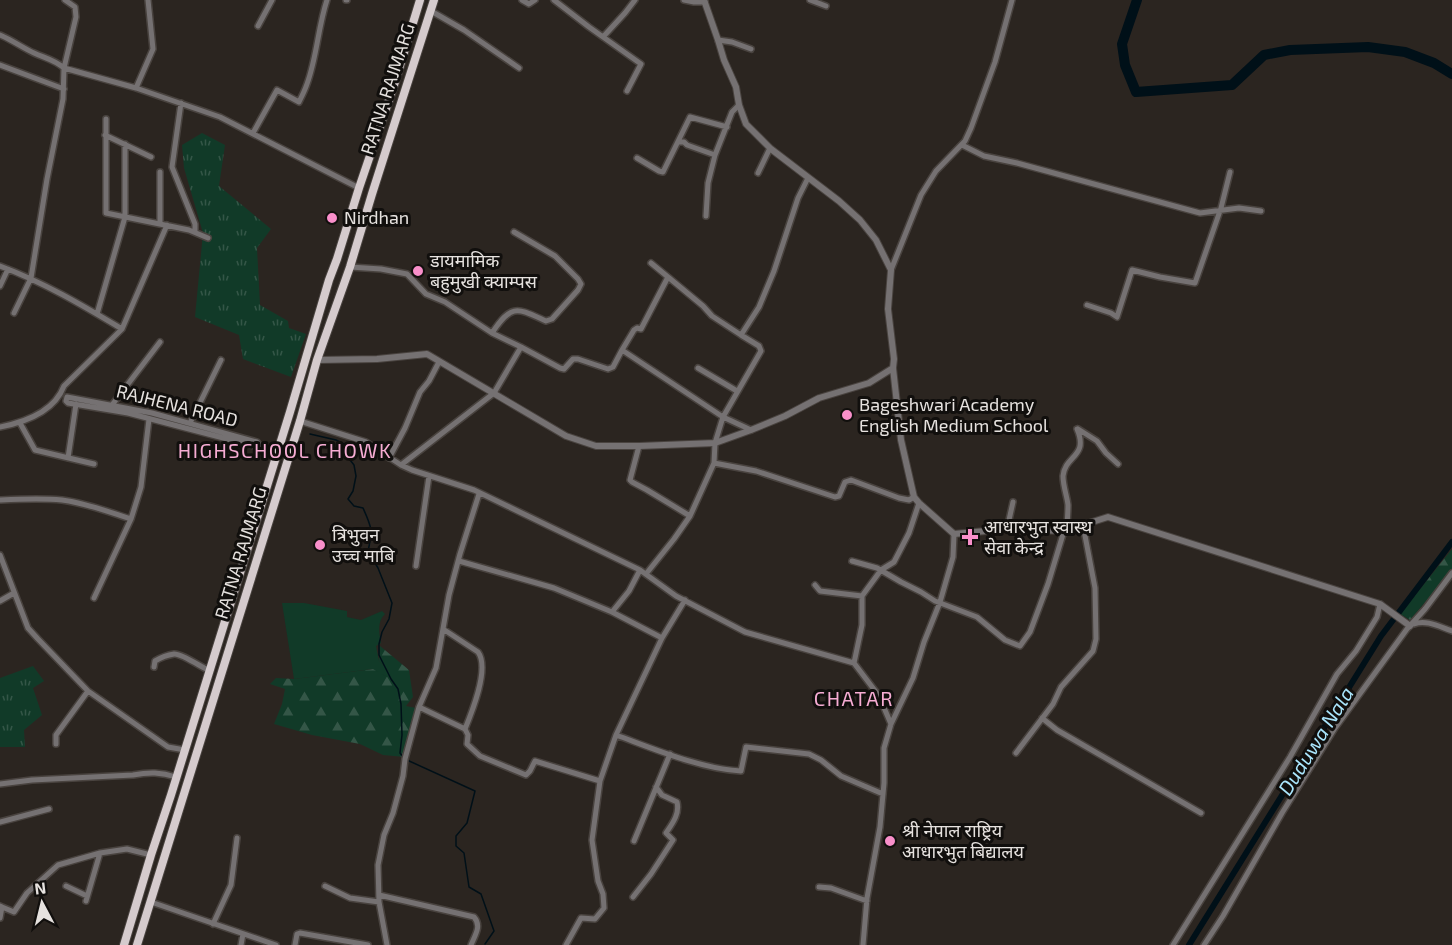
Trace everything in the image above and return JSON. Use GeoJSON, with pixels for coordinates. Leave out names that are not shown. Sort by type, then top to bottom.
{"type":"FeatureCollection","features":[{"type":"Feature","properties":{"kind":"highway","name":"RATNA RAJMARG"},"geometry":{"type":"LineString","coordinates":[[124,945],[329,280],[338,259],[420,0]]}},
{"type":"Feature","properties":{"kind":"highway","name":"RATNA RAJMARG"},"geometry":{"type":"LineString","coordinates":[[137,945],[317,360],[350,267],[434,0]]}},
{"type":"Feature","properties":{"kind":"street"},"geometry":{"type":"LineString","coordinates":[[14,313],[31,278],[63,99],[64,68],[76,17],[75,7],[65,0]]}},
{"type":"Feature","properties":{"kind":"street"},"geometry":{"type":"LineString","coordinates":[[136,88],[153,49],[148,0]]}},
{"type":"Feature","properties":{"kind":"street"},"geometry":{"type":"LineString","coordinates":[[258,26],[272,0]]}},
{"type":"Feature","properties":{"kind":"street"},"geometry":{"type":"LineString","coordinates":[[253,133],[277,90],[299,102],[308,84],[327,0]]}},
{"type":"Feature","properties":{"kind":"street"},"geometry":{"type":"LineString","coordinates":[[522,0],[530,4],[535,0]]}},
{"type":"Feature","properties":{"kind":"street"},"geometry":{"type":"LineString","coordinates":[[554,0],[641,64],[627,91]]}},
{"type":"Feature","properties":{"kind":"street"},"geometry":{"type":"LineString","coordinates":[[684,0],[704,1],[723,60],[736,87],[739,105],[746,124],[770,148],[860,220],[876,240],[891,270]]}},
{"type":"Feature","properties":{"kind":"street"},"geometry":{"type":"LineString","coordinates":[[810,0],[826,6]]}},
{"type":"Feature","properties":{"kind":"street"},"geometry":{"type":"LineString","coordinates":[[854,663],[862,625],[862,596],[881,570],[894,562],[909,533],[916,500],[900,440],[888,309],[891,270],[921,195],[936,171],[965,141],[971,128],[995,62],[1012,0]]}},
{"type":"Feature","properties":{"kind":"street"},"geometry":{"type":"LineString","coordinates":[[603,37],[633,1]]}},
{"type":"Feature","properties":{"kind":"street"},"geometry":{"type":"LineString","coordinates":[[430,11],[464,30],[519,68]]}},
{"type":"Feature","properties":{"kind":"street"},"geometry":{"type":"LineString","coordinates":[[0,35],[57,62],[64,68],[136,88],[220,117],[359,188]]}},
{"type":"Feature","properties":{"kind":"street"},"geometry":{"type":"LineString","coordinates":[[718,40],[752,49]]}},
{"type":"Feature","properties":{"kind":"street"},"geometry":{"type":"LineString","coordinates":[[0,65],[64,89]]}},
{"type":"Feature","properties":{"kind":"street"},"geometry":{"type":"LineString","coordinates":[[181,103],[172,167],[195,224],[195,232]]}},
{"type":"Feature","properties":{"kind":"street"},"geometry":{"type":"LineString","coordinates":[[706,216],[708,183],[715,155],[732,112],[739,105]]}},
{"type":"Feature","properties":{"kind":"street"},"geometry":{"type":"LineString","coordinates":[[637,158],[663,171],[690,117],[727,127]]}},
{"type":"Feature","properties":{"kind":"street"},"geometry":{"type":"LineString","coordinates":[[106,119],[106,213],[167,225],[208,238]]}},
{"type":"Feature","properties":{"kind":"street"},"geometry":{"type":"LineString","coordinates":[[105,135],[151,157]]}},
{"type":"Feature","properties":{"kind":"street"},"geometry":{"type":"LineString","coordinates":[[678,142],[684,142],[715,155]]}},
{"type":"Feature","properties":{"kind":"street"},"geometry":{"type":"LineString","coordinates":[[98,314],[125,217],[125,144]]}},
{"type":"Feature","properties":{"kind":"street"},"geometry":{"type":"LineString","coordinates":[[962,145],[984,156],[1200,213],[1239,208],[1261,212]]}},
{"type":"Feature","properties":{"kind":"street"},"geometry":{"type":"LineString","coordinates":[[758,173],[770,148]]}},
{"type":"Feature","properties":{"kind":"street"},"geometry":{"type":"LineString","coordinates":[[160,172],[160,224]]}},
{"type":"Feature","properties":{"kind":"street"},"geometry":{"type":"LineString","coordinates":[[1087,305],[1117,317],[1132,270],[1195,283],[1220,210],[1230,172]]}},
{"type":"Feature","properties":{"kind":"street"},"geometry":{"type":"LineString","coordinates":[[741,335],[759,308],[778,261],[798,198],[808,178]]}},
{"type":"Feature","properties":{"kind":"street"},"geometry":{"type":"LineString","coordinates":[[0,427],[20,423],[66,399],[64,386],[122,329],[167,225]]}},
{"type":"Feature","properties":{"kind":"street"},"geometry":{"type":"LineString","coordinates":[[492,333],[512,311],[520,310],[546,321],[552,319],[581,284],[555,256],[514,232]]}},
{"type":"Feature","properties":{"kind":"street"},"geometry":{"type":"LineString","coordinates":[[646,574],[690,516],[714,463],[715,443],[723,417],[761,351],[759,346],[712,316],[651,263]]}},
{"type":"Feature","properties":{"kind":"street"},"geometry":{"type":"LineString","coordinates":[[0,266],[31,278],[83,305],[122,329]]}},
{"type":"Feature","properties":{"kind":"street"},"geometry":{"type":"LineString","coordinates":[[350,267],[407,274],[426,294],[445,302],[492,333],[564,369],[573,359],[608,369],[613,367],[634,330],[641,328],[668,277]]}},
{"type":"Feature","properties":{"kind":"street"},"geometry":{"type":"LineString","coordinates":[[0,286],[8,269]]}},
{"type":"Feature","properties":{"kind":"street"},"geometry":{"type":"LineString","coordinates":[[112,405],[160,342]]}},
{"type":"Feature","properties":{"kind":"street"},"geometry":{"type":"LineString","coordinates":[[401,465],[494,393],[521,347]]}},
{"type":"Feature","properties":{"kind":"street"},"geometry":{"type":"LineString","coordinates":[[622,350],[723,417],[751,430]]}},
{"type":"Feature","properties":{"kind":"street"},"geometry":{"type":"LineString","coordinates":[[317,360],[377,359],[427,354],[566,436],[596,446],[715,443],[786,416],[819,398],[869,382],[893,368]]}},
{"type":"Feature","properties":{"kind":"street"},"geometry":{"type":"LineString","coordinates":[[190,423],[221,360]]}},
{"type":"Feature","properties":{"kind":"street"},"geometry":{"type":"LineString","coordinates":[[389,458],[420,392],[439,362]]}},
{"type":"Feature","properties":{"kind":"street"},"geometry":{"type":"LineString","coordinates":[[698,368],[737,391]]}},
{"type":"Feature","properties":{"kind":"street","name":"RAJHENA ROAD"},"geometry":{"type":"LineString","coordinates":[[66,399],[76,405],[129,411],[190,423],[196,428]]}},
{"type":"Feature","properties":{"kind":"street","name":"RAJHENA ROAD"},"geometry":{"type":"LineString","coordinates":[[66,399],[112,405],[149,419],[196,428],[278,450]]}},
{"type":"Feature","properties":{"kind":"street"},"geometry":{"type":"LineString","coordinates":[[68,458],[76,405]]}},
{"type":"Feature","properties":{"kind":"street"},"geometry":{"type":"LineString","coordinates":[[93,598],[131,519],[141,487],[149,419]]}},
{"type":"Feature","properties":{"kind":"street"},"geometry":{"type":"LineString","coordinates":[[300,421],[366,442],[401,465],[479,494],[640,570],[676,596],[745,632],[854,663],[879,696],[891,724]]}},
{"type":"Feature","properties":{"kind":"street"},"geometry":{"type":"LineString","coordinates":[[20,423],[35,450],[94,464]]}},
{"type":"Feature","properties":{"kind":"street"},"geometry":{"type":"LineString","coordinates":[[852,561],[881,570],[940,602],[977,617],[1005,640],[1020,646],[1030,632],[1066,530],[1068,506],[1063,475],[1081,446],[1081,438],[1077,429],[1097,441],[1119,464]]}},
{"type":"Feature","properties":{"kind":"street"},"geometry":{"type":"LineString","coordinates":[[639,446],[630,480],[690,516]]}},
{"type":"Feature","properties":{"kind":"street"},"geometry":{"type":"LineString","coordinates":[[714,463],[756,471],[835,497],[839,496],[845,482],[851,480],[899,498],[916,500],[954,534],[1007,529],[1066,530],[1108,517],[1380,604],[1410,626]]}},
{"type":"Feature","properties":{"kind":"street"},"geometry":{"type":"LineString","coordinates":[[416,566],[429,476]]}},
{"type":"Feature","properties":{"kind":"street"},"geometry":{"type":"LineString","coordinates":[[387,945],[379,898],[378,865],[384,835],[393,813],[419,707],[436,668],[449,595],[479,494]]}},
{"type":"Feature","properties":{"kind":"street"},"geometry":{"type":"LineString","coordinates":[[0,500],[33,498],[62,500],[131,519]]}},
{"type":"Feature","properties":{"kind":"street"},"geometry":{"type":"LineString","coordinates":[[1007,529],[1013,502]]}},
{"type":"Feature","properties":{"kind":"street"},"geometry":{"type":"LineString","coordinates":[[1016,753],[1053,704],[1061,687],[1093,651],[1096,639],[1095,588],[1083,525]]}},
{"type":"Feature","properties":{"kind":"street"},"geometry":{"type":"LineString","coordinates":[[863,945],[867,901],[880,827],[884,748],[891,724],[913,678],[940,602],[953,558],[954,534]]}},
{"type":"Feature","properties":{"kind":"street"},"geometry":{"type":"LineString","coordinates":[[0,555],[28,628],[88,691],[168,747],[185,750]]}},
{"type":"Feature","properties":{"kind":"street"},"geometry":{"type":"LineString","coordinates":[[459,561],[554,588],[612,612],[662,638]]}},
{"type":"Feature","properties":{"kind":"street"},"geometry":{"type":"LineString","coordinates":[[612,612],[629,591],[640,570]]}},
{"type":"Feature","properties":{"kind":"street"},"geometry":{"type":"LineString","coordinates":[[1204,945],[1335,728],[1452,573]]}},
{"type":"Feature","properties":{"kind":"street"},"geometry":{"type":"LineString","coordinates":[[815,585],[820,591],[862,596]]}},
{"type":"Feature","properties":{"kind":"street"},"geometry":{"type":"LineString","coordinates":[[0,601],[14,593]]}},
{"type":"Feature","properties":{"kind":"street"},"geometry":{"type":"LineString","coordinates":[[566,945],[580,918],[596,919],[604,908],[592,840],[600,781],[616,735],[662,638],[685,600]]}},
{"type":"Feature","properties":{"kind":"street"},"geometry":{"type":"LineString","coordinates":[[1173,945],[1290,757],[1337,674],[1356,651],[1377,617],[1380,604]]}},
{"type":"Feature","properties":{"kind":"street"},"geometry":{"type":"LineString","coordinates":[[1410,626],[1419,622],[1428,622],[1452,631]]}},
{"type":"Feature","properties":{"kind":"street"},"geometry":{"type":"LineString","coordinates":[[442,629],[481,656],[478,698],[465,729]]}},
{"type":"Feature","properties":{"kind":"street"},"geometry":{"type":"LineString","coordinates":[[154,667],[154,661],[178,654],[210,671]]}},
{"type":"Feature","properties":{"kind":"street"},"geometry":{"type":"LineString","coordinates":[[56,744],[56,735],[88,691]]}},
{"type":"Feature","properties":{"kind":"street"},"geometry":{"type":"LineString","coordinates":[[419,707],[465,729],[468,735],[467,744],[480,756],[526,776],[535,761],[600,781]]}},
{"type":"Feature","properties":{"kind":"street"},"geometry":{"type":"LineString","coordinates":[[1042,718],[1057,730],[1201,813]]}},
{"type":"Feature","properties":{"kind":"street"},"geometry":{"type":"LineString","coordinates":[[616,735],[724,771],[741,771],[746,747],[809,754],[821,760],[841,776],[883,794]]}},
{"type":"Feature","properties":{"kind":"street"},"geometry":{"type":"LineString","coordinates":[[634,841],[670,754]]}},
{"type":"Feature","properties":{"kind":"street"},"geometry":{"type":"LineString","coordinates":[[0,784],[149,772],[176,777]]}},
{"type":"Feature","properties":{"kind":"street"},"geometry":{"type":"LineString","coordinates":[[633,897],[673,840],[666,834],[678,808],[677,802],[662,795],[656,787]]}},
{"type":"Feature","properties":{"kind":"street"},"geometry":{"type":"LineString","coordinates":[[0,822],[49,809]]}},
{"type":"Feature","properties":{"kind":"street"},"geometry":{"type":"LineString","coordinates":[[213,924],[231,885],[237,838]]}},
{"type":"Feature","properties":{"kind":"street"},"geometry":{"type":"LineString","coordinates":[[0,918],[1,907],[14,912],[27,893],[58,865],[127,849],[152,855]]}},
{"type":"Feature","properties":{"kind":"street"},"geometry":{"type":"LineString","coordinates":[[66,886],[87,898],[100,854]]}},
{"type":"Feature","properties":{"kind":"street"},"geometry":{"type":"LineString","coordinates":[[325,886],[350,898],[379,898],[474,917],[478,921],[478,926],[471,945]]}},
{"type":"Feature","properties":{"kind":"street"},"geometry":{"type":"LineString","coordinates":[[819,887],[831,888],[867,901]]}},
{"type":"Feature","properties":{"kind":"street"},"geometry":{"type":"LineString","coordinates":[[151,902],[276,945]]}},
{"type":"Feature","properties":{"kind":"street"},"geometry":{"type":"LineString","coordinates":[[295,945],[297,934],[300,933],[369,945]]}},
{"type":"Feature","properties":{"kind":"street"},"geometry":{"type":"LineString","coordinates":[[241,945],[243,934]]}},
{"type":"Feature","properties":{"kind":"green space"},"geometry":{"type":"Polygon","coordinates":[[[202,133],[225,145],[219,186],[271,229],[257,248],[260,305],[288,321],[289,328],[306,334],[291,377],[243,359],[239,335],[195,317],[203,233],[184,168],[182,145],[202,133]]]}},
{"type":"Feature","properties":{"kind":"green space"},"geometry":{"type":"Polygon","coordinates":[[[1452,549],[1452,570],[1410,620],[1400,614],[1452,549]]]}},
{"type":"Feature","properties":{"kind":"green space"},"geometry":{"type":"Polygon","coordinates":[[[282,603],[304,603],[347,611],[347,617],[361,620],[382,611],[385,614],[382,617],[379,631],[381,643],[376,646],[379,661],[390,672],[387,677],[373,669],[294,679],[282,603]]]}},
{"type":"Feature","properties":{"kind":"green space"},"geometry":{"type":"Polygon","coordinates":[[[380,646],[409,670],[413,697],[406,706],[416,708],[405,757],[383,755],[360,744],[312,735],[274,724],[285,689],[270,684],[276,678],[294,679],[373,669],[390,672],[379,661],[380,646]]]}},
{"type":"Feature","properties":{"kind":"green space"},"geometry":{"type":"Polygon","coordinates":[[[33,666],[44,681],[33,688],[42,715],[24,730],[25,747],[0,747],[0,678],[33,666]]]}},
{"type":"Feature","properties":{"kind":"waterway"},"geometry":{"type":"LineString","coordinates":[[1137,0],[1122,44],[1125,65],[1136,92],[1232,85],[1264,55],[1290,50],[1368,47],[1405,52],[1434,63],[1452,74]]}},
{"type":"Feature","properties":{"kind":"waterway"},"geometry":{"type":"LineString","coordinates":[[310,434],[336,440],[346,445],[347,456],[354,465],[356,476],[353,491],[348,499],[354,506],[363,508],[366,515],[371,533],[368,551],[378,568],[392,603],[389,619],[382,632],[379,655],[398,689],[402,735],[400,753],[403,757]]}},
{"type":"Feature","properties":{"kind":"waterway","name":"Duduwa Nala"},"geometry":{"type":"LineString","coordinates":[[1189,945],[1381,636],[1452,542]]}},
{"type":"Feature","properties":{"kind":"waterway"},"geometry":{"type":"LineString","coordinates":[[407,760],[475,791],[467,823],[456,836],[456,846],[464,853],[469,887],[481,894],[494,931],[485,944]]}},
{"type":"Feature","properties":{"kind":"place","name":"Nirdhan"},"geometry":{"type":"Point","coordinates":[332,218]}},
{"type":"Feature","properties":{"kind":"place","name":"डायमामिक बहुमुखी क्याम्पस"},"geometry":{"type":"Point","coordinates":[418,271]}},
{"type":"Feature","properties":{"kind":"place","name":"Bageshwari Academy English Medium School"},"geometry":{"type":"Point","coordinates":[847,415]}},
{"type":"Feature","properties":{"kind":"place","name":"आधारभुत स्वास्थ सेवा केन्द्र"},"geometry":{"type":"Point","coordinates":[970,537]}},
{"type":"Feature","properties":{"kind":"place","name":"त्रिभुवन उच्च माबि"},"geometry":{"type":"Point","coordinates":[320,545]}},
{"type":"Feature","properties":{"kind":"place","name":"श्री नेपाल राष्ट्रिय आधारभुत बिद्यालय"},"geometry":{"type":"Point","coordinates":[890,841]}},
{"type":"Feature","properties":{"kind":"district","name":"HIGHSCHOOL CHOWK"},"geometry":{"type":"Point","coordinates":[285,451]}},
{"type":"Feature","properties":{"kind":"district","name":"CHATAR"},"geometry":{"type":"Point","coordinates":[854,699]}}]}
